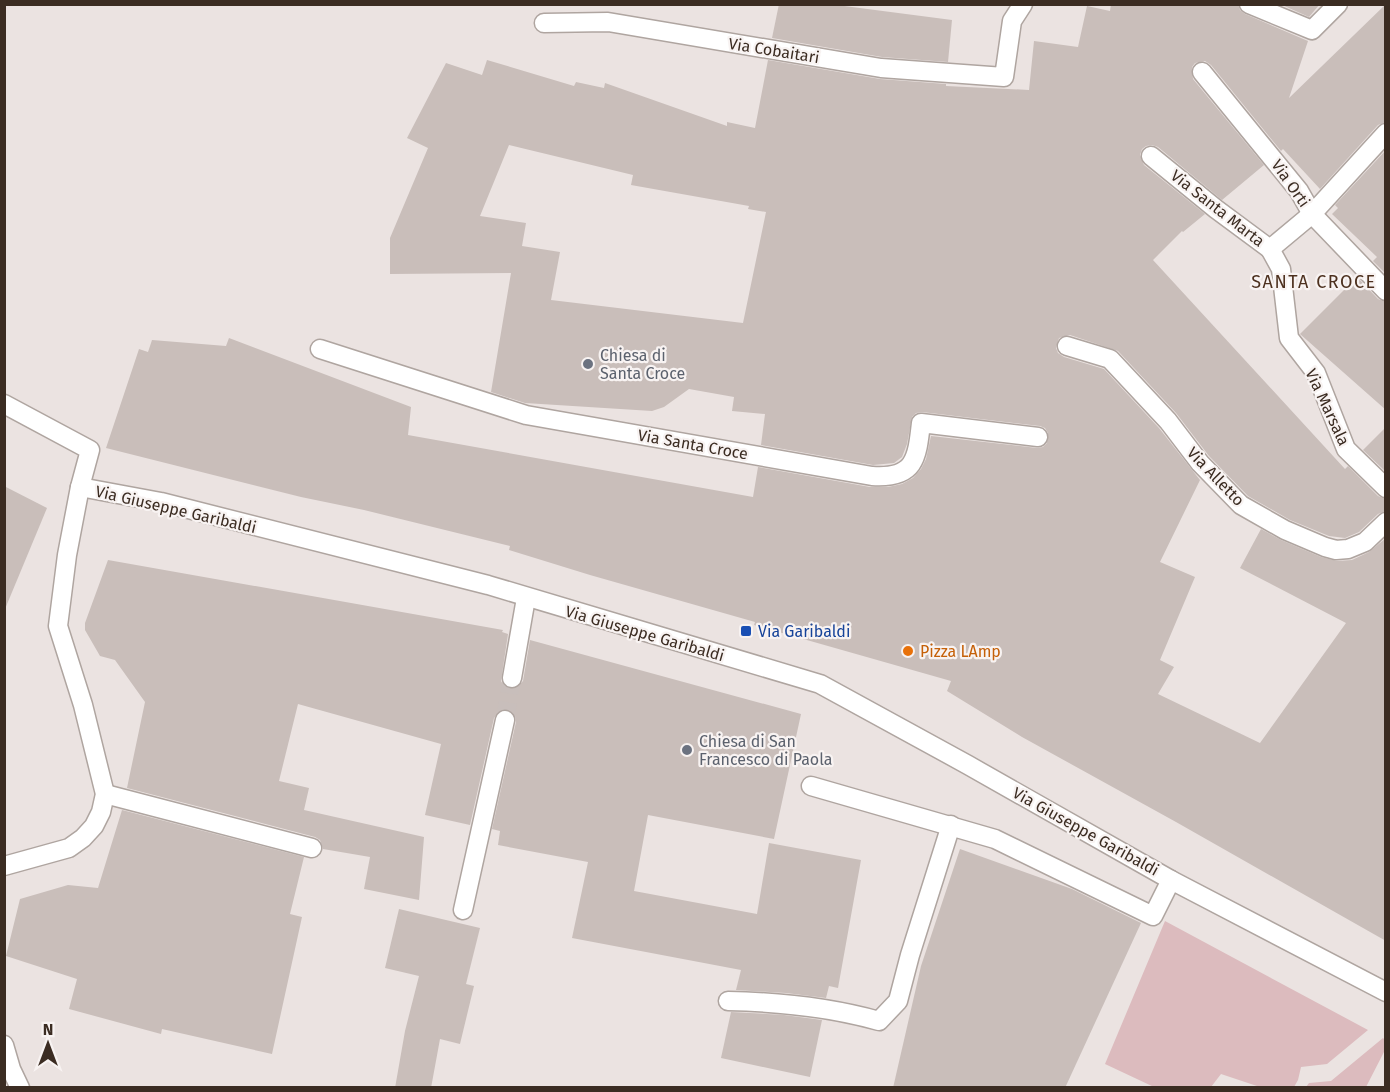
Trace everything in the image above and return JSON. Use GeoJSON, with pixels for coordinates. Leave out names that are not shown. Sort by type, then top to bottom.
{"type":"FeatureCollection","features":[{"type":"Feature","properties":{"kind":"street","name":"Via Cobaitari"},"geometry":{"type":"LineString","coordinates":[[544,23],[608,22],[881,68],[1004,77],[1012,21],[1023,4]]}},
{"type":"Feature","properties":{"kind":"street"},"geometry":{"type":"LineString","coordinates":[[1249,4],[1312,30],[1338,4]]}},
{"type":"Feature","properties":{"kind":"street","name":"Via Orti"},"geometry":{"type":"LineString","coordinates":[[1203,72],[1299,190],[1312,214],[1386,291]]}},
{"type":"Feature","properties":{"kind":"street","name":"Via Santa Marta"},"geometry":{"type":"LineString","coordinates":[[1152,156],[1216,209],[1270,249],[1312,214],[1386,134]]}},
{"type":"Feature","properties":{"kind":"street","name":"Via Marsala"},"geometry":{"type":"LineString","coordinates":[[1270,249],[1281,269],[1289,338],[1316,373],[1346,449],[1386,488]]}},
{"type":"Feature","properties":{"kind":"street","name":"Via Alletto"},"geometry":{"type":"LineString","coordinates":[[1067,346],[1110,359],[1168,421],[1200,463],[1241,506],[1285,530],[1336,550],[1348,549],[1365,543],[1386,522]]}},
{"type":"Feature","properties":{"kind":"street","name":"Via Santa Croce"},"geometry":{"type":"LineString","coordinates":[[320,350],[526,415],[872,476],[887,477],[911,465],[917,454],[921,423],[1038,436]]}},
{"type":"Feature","properties":{"kind":"street"},"geometry":{"type":"LineString","coordinates":[[4,404],[90,450],[80,487],[67,555],[58,626],[83,705],[105,794],[101,812],[94,826],[69,848],[4,866]]}},
{"type":"Feature","properties":{"kind":"street","name":"Via Giuseppe Garibaldi"},"geometry":{"type":"LineString","coordinates":[[80,487],[161,502],[488,585],[820,684],[1171,880],[1386,992]]}},
{"type":"Feature","properties":{"kind":"street"},"geometry":{"type":"LineString","coordinates":[[512,678],[526,598]]}},
{"type":"Feature","properties":{"kind":"street"},"geometry":{"type":"LineString","coordinates":[[463,910],[505,720]]}},
{"type":"Feature","properties":{"kind":"street","name":"Via Giuseppe Garibaldi"},"geometry":{"type":"LineString","coordinates":[[811,786],[995,838],[1153,916],[1171,880]]}},
{"type":"Feature","properties":{"kind":"street"},"geometry":{"type":"LineString","coordinates":[[105,794],[312,848]]}},
{"type":"Feature","properties":{"kind":"street"},"geometry":{"type":"LineString","coordinates":[[728,1001],[771,1002],[832,1009],[879,1021],[898,1001],[951,825]]}},
{"type":"Feature","properties":{"kind":"street"},"geometry":{"type":"LineString","coordinates":[[4,1045],[11,1069],[20,1088]]}},
{"type":"Feature","properties":{"kind":"shaded area"},"geometry":{"type":"Polygon","coordinates":[[[1165,921],[1368,1030],[1327,1064],[1301,1067],[1294,1087],[1260,1087],[1221,1074],[1211,1087],[1154,1087],[1105,1064],[1165,921]]]}},
{"type":"Feature","properties":{"kind":"shaded area"},"geometry":{"type":"Polygon","coordinates":[[[1383,1038],[1385,1050],[1366,1087],[1306,1087],[1309,1083],[1331,1081],[1383,1038]]]}},
{"type":"Feature","properties":{"kind":"building"},"geometry":{"type":"Polygon","coordinates":[[[779,4],[829,4],[952,20],[948,62],[882,57],[772,38],[779,4]]]}},
{"type":"Feature","properties":{"kind":"building"},"geometry":{"type":"Polygon","coordinates":[[[1111,4],[1238,4],[1240,10],[1245,14],[1308,41],[1289,98],[1386,4],[1386,122],[1378,125],[1320,189],[1283,149],[1281,151],[1211,65],[1205,61],[1195,63],[1192,67],[1193,79],[1264,165],[1222,200],[1158,147],[1146,146],[1140,155],[1144,165],[1205,214],[1182,231],[1153,260],[1345,469],[1348,466],[1378,496],[1386,499],[1386,511],[1378,514],[1359,532],[1345,538],[1329,536],[1290,520],[1248,496],[1209,456],[1176,413],[1118,351],[1070,335],[1059,338],[1056,348],[1058,353],[1064,357],[1104,369],[1159,428],[1200,480],[1160,562],[1195,577],[1160,660],[1174,667],[1158,694],[1260,743],[1346,623],[1240,568],[1261,529],[1321,557],[1337,561],[1352,560],[1369,552],[1386,538],[1386,941],[1022,737],[947,691],[951,681],[590,575],[509,550],[510,546],[106,448],[139,349],[148,352],[152,340],[226,346],[229,338],[411,407],[408,435],[753,497],[758,467],[870,487],[902,484],[913,478],[921,469],[926,459],[931,436],[1043,447],[1047,443],[1048,433],[1040,426],[922,412],[912,417],[902,457],[894,463],[873,465],[761,445],[765,414],[732,411],[734,397],[689,389],[664,407],[652,411],[525,403],[491,392],[511,273],[390,274],[390,238],[428,148],[407,138],[446,63],[482,75],[487,60],[574,86],[576,82],[604,88],[605,83],[727,126],[727,122],[755,128],[768,60],[880,79],[946,84],[946,86],[1029,90],[1034,41],[1078,47],[1087,6],[1110,11],[1111,4]],[[509,145],[480,216],[526,223],[522,246],[560,252],[551,300],[743,323],[766,212],[748,209],[749,206],[631,185],[633,175],[509,145]]]}},
{"type":"Feature","properties":{"kind":"building"},"geometry":{"type":"Polygon","coordinates":[[[1280,4],[1320,4],[1309,17],[1280,4]]]}},
{"type":"Feature","properties":{"kind":"building"},"geometry":{"type":"Polygon","coordinates":[[[1386,150],[1386,274],[1373,261],[1377,257],[1332,214],[1338,208],[1335,205],[1386,150]]]}},
{"type":"Feature","properties":{"kind":"building"},"geometry":{"type":"Polygon","coordinates":[[[1357,277],[1378,299],[1386,302],[1386,410],[1300,334],[1357,277]]]}},
{"type":"Feature","properties":{"kind":"building"},"geometry":{"type":"Polygon","coordinates":[[[1386,427],[1386,472],[1363,450],[1386,427]]]}},
{"type":"Feature","properties":{"kind":"building"},"geometry":{"type":"Polygon","coordinates":[[[4,486],[47,508],[5,609],[4,609],[4,486]]]}},
{"type":"Feature","properties":{"kind":"building"},"geometry":{"type":"Polygon","coordinates":[[[108,560],[503,630],[502,632],[508,634],[501,681],[510,689],[516,688],[523,681],[530,640],[801,714],[774,839],[648,815],[634,891],[757,914],[769,843],[861,860],[838,988],[829,986],[826,998],[736,990],[741,970],[572,938],[588,862],[498,845],[500,831],[492,829],[516,722],[515,716],[508,709],[501,710],[494,718],[470,825],[425,815],[441,744],[298,704],[279,781],[309,788],[304,810],[424,837],[419,900],[364,889],[370,857],[323,849],[320,840],[315,837],[127,788],[145,702],[115,660],[100,656],[85,630],[85,623],[108,560]]]}},
{"type":"Feature","properties":{"kind":"building"},"geometry":{"type":"Polygon","coordinates":[[[122,810],[304,857],[290,914],[302,917],[272,1054],[162,1029],[161,1034],[69,1009],[77,979],[6,956],[20,899],[68,885],[98,888],[122,810]]]}},
{"type":"Feature","properties":{"kind":"building"},"geometry":{"type":"Polygon","coordinates":[[[960,849],[1072,889],[1141,923],[1065,1088],[893,1088],[921,966],[960,849]]]}},
{"type":"Feature","properties":{"kind":"building"},"geometry":{"type":"Polygon","coordinates":[[[399,909],[480,928],[466,984],[474,986],[460,1044],[440,1039],[431,1088],[395,1088],[405,1031],[419,976],[385,968],[399,909]]]}},
{"type":"Feature","properties":{"kind":"building"},"geometry":{"type":"Polygon","coordinates":[[[731,1012],[822,1020],[810,1077],[721,1058],[731,1012]]]}},
{"type":"Feature","properties":{"kind":"tunnel"},"geometry":{"type":"LineString","coordinates":[[505,720],[512,678]]}},
{"type":"Feature","properties":{"kind":"place","name":"Chiesa di Santa Croce"},"geometry":{"type":"Point","coordinates":[588,364]}},
{"type":"Feature","properties":{"kind":"place","name":"Via Garibaldi"},"geometry":{"type":"Point","coordinates":[746,631]}},
{"type":"Feature","properties":{"kind":"place","name":"Pizza LAmp"},"geometry":{"type":"Point","coordinates":[908,651]}},
{"type":"Feature","properties":{"kind":"place","name":"Chiesa di San Francesco di Paola"},"geometry":{"type":"Point","coordinates":[687,750]}},
{"type":"Feature","properties":{"kind":"district","name":"SANTA CROCE"},"geometry":{"type":"Point","coordinates":[1314,282]}}]}
